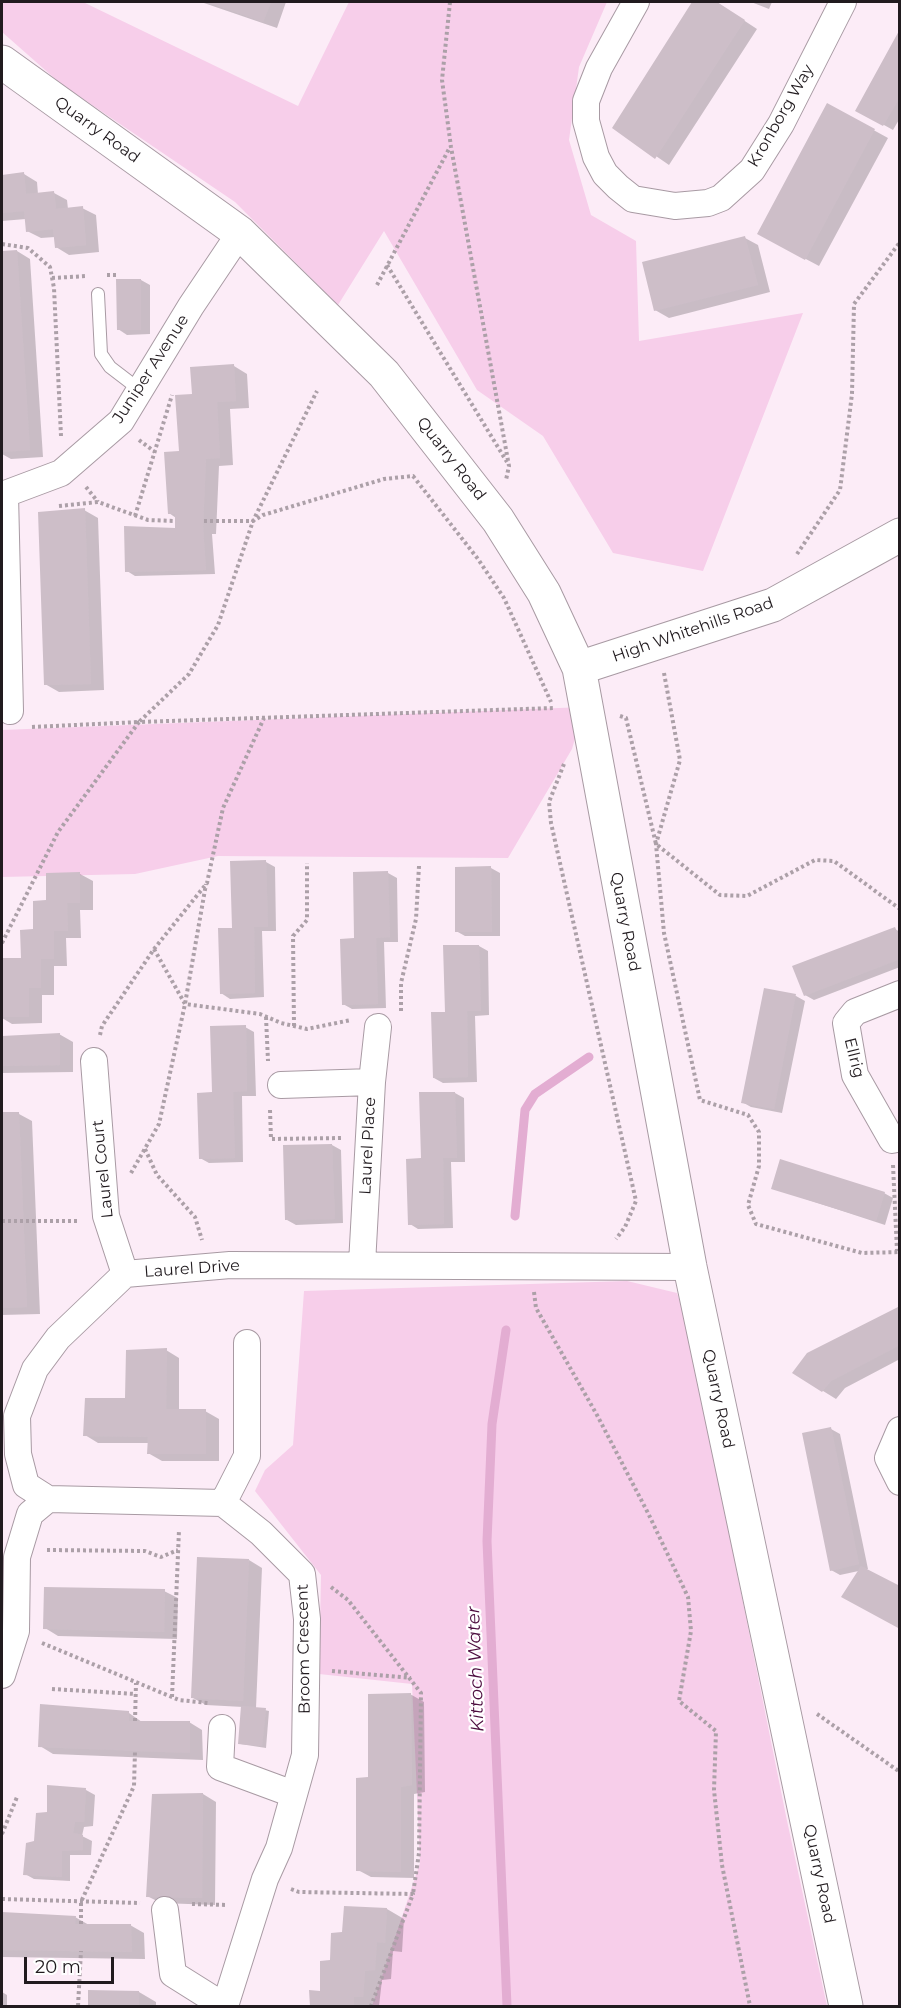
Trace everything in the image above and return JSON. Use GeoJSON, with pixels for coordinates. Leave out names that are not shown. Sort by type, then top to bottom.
{"type":"FeatureCollection","features":[{"type":"Feature","properties":{"kind":"street","name":"Kronborg Way"},"geometry":{"type":"LineString","coordinates":[[636,2],[599,68],[586,101],[586,121],[596,157],[605,174],[618,188],[633,199],[675,206],[700,204],[722,198],[752,170],[780,124],[843,2]]}},
{"type":"Feature","properties":{"kind":"street","name":"Quarry Road"},"geometry":{"type":"LineString","coordinates":[[2,62],[240,233],[384,374],[498,520],[544,593],[579,668],[565,711],[690,1268],[846,2007]]}},
{"type":"Feature","properties":{"kind":"street","name":"Juniper Avenue"},"geometry":{"type":"LineString","coordinates":[[18,719],[3,494],[61,473],[121,421],[240,233]]}},
{"type":"Feature","properties":{"kind":"street","name":"High Whitehills Road"},"geometry":{"type":"LineString","coordinates":[[579,668],[773,605],[900,535]]}},
{"type":"Feature","properties":{"kind":"street","name":"Ellrig"},"geometry":{"type":"LineString","coordinates":[[896,1139],[855,1075],[846,1023],[855,1012],[900,994]]}},
{"type":"Feature","properties":{"kind":"street"},"geometry":{"type":"LineString","coordinates":[[372,1082],[379,1021]]}},
{"type":"Feature","properties":{"kind":"street","name":"Laurel Court"},"geometry":{"type":"LineString","coordinates":[[94,1061],[107,1219],[125,1274]]}},
{"type":"Feature","properties":{"kind":"street","name":"Laurel Place"},"geometry":{"type":"LineString","coordinates":[[281,1086],[372,1082],[362,1264]]}},
{"type":"Feature","properties":{"kind":"street","name":"Laurel Drive"},"geometry":{"type":"LineString","coordinates":[[48,1498],[26,1485],[18,1454],[17,1416],[35,1369],[58,1338],[125,1274],[200,1267],[362,1264],[690,1268]]}},
{"type":"Feature","properties":{"kind":"street"},"geometry":{"type":"LineString","coordinates":[[2,1675],[16,1631],[19,1550],[30,1514],[48,1498],[223,1503],[247,1456],[247,1343]]}},
{"type":"Feature","properties":{"kind":"street"},"geometry":{"type":"LineString","coordinates":[[900,1430],[888,1458],[900,1482]]}},
{"type":"Feature","properties":{"kind":"street","name":"Broom Crescent"},"geometry":{"type":"LineString","coordinates":[[166,1905],[173,1974],[224,2007],[265,1879],[279,1848],[305,1755],[307,1619],[302,1574],[261,1533],[223,1503]]}},
{"type":"Feature","properties":{"kind":"street"},"geometry":{"type":"LineString","coordinates":[[222,1728],[220,1767],[293,1794]]}},
{"type":"Feature","properties":{"kind":"lane"},"geometry":{"type":"LineString","coordinates":[[98,294],[101,354],[110,367],[140,390]]}},
{"type":"Feature","properties":{"kind":"path"},"geometry":{"type":"LineString","coordinates":[[450,2],[442,80],[451,147],[509,466],[498,520]]}},
{"type":"Feature","properties":{"kind":"path"},"geometry":{"type":"LineString","coordinates":[[377,285],[451,147]]}},
{"type":"Feature","properties":{"kind":"path"},"geometry":{"type":"LineString","coordinates":[[796,557],[840,490],[852,394],[854,304],[900,242]]}},
{"type":"Feature","properties":{"kind":"path"},"geometry":{"type":"LineString","coordinates":[[2,244],[28,248],[50,267],[54,288],[61,446],[69,466],[99,502]]}},
{"type":"Feature","properties":{"kind":"path"},"geometry":{"type":"LineString","coordinates":[[387,266],[509,466]]}},
{"type":"Feature","properties":{"kind":"path"},"geometry":{"type":"LineString","coordinates":[[2,943],[58,832],[140,723],[189,674],[218,625],[253,521],[317,391]]}},
{"type":"Feature","properties":{"kind":"path"},"geometry":{"type":"LineString","coordinates":[[135,516],[172,395]]}},
{"type":"Feature","properties":{"kind":"path"},"geometry":{"type":"LineString","coordinates":[[204,520],[253,521],[263,515],[384,479],[413,476],[478,559],[504,598],[565,711]]}},
{"type":"Feature","properties":{"kind":"path"},"geometry":{"type":"LineString","coordinates":[[52,506],[99,502],[148,520],[175,521]]}},
{"type":"Feature","properties":{"kind":"path"},"geometry":{"type":"LineString","coordinates":[[656,644],[671,702],[680,760],[656,844]]}},
{"type":"Feature","properties":{"kind":"path"},"geometry":{"type":"LineString","coordinates":[[18,719],[140,723],[565,711],[626,718],[656,844],[664,933],[700,1100],[748,1115],[759,1132],[759,1166],[748,1205],[756,1224],[862,1253],[898,1251],[896,1139]]}},
{"type":"Feature","properties":{"kind":"path"},"geometry":{"type":"LineString","coordinates":[[2,1221],[107,1219],[159,1124],[223,808],[264,718]]}},
{"type":"Feature","properties":{"kind":"path"},"geometry":{"type":"LineString","coordinates":[[568,755],[549,802],[551,823],[636,1202],[625,1227],[605,1254],[603,1266]]}},
{"type":"Feature","properties":{"kind":"path"},"geometry":{"type":"LineString","coordinates":[[656,844],[720,895],[747,896],[814,860],[834,861],[900,909]]}},
{"type":"Feature","properties":{"kind":"path"},"geometry":{"type":"LineString","coordinates":[[294,1026],[294,936],[307,920],[307,863]]}},
{"type":"Feature","properties":{"kind":"path"},"geometry":{"type":"LineString","coordinates":[[185,1004],[260,1014],[307,1029],[338,1021],[379,1021],[401,983],[416,919],[419,866]]}},
{"type":"Feature","properties":{"kind":"path"},"geometry":{"type":"LineString","coordinates":[[94,1061],[102,1026],[154,949],[207,883]]}},
{"type":"Feature","properties":{"kind":"path"},"geometry":{"type":"LineString","coordinates":[[154,949],[185,1004]]}},
{"type":"Feature","properties":{"kind":"path"},"geometry":{"type":"LineString","coordinates":[[145,1149],[157,1175],[195,1216],[202,1237],[200,1267]]}},
{"type":"Feature","properties":{"kind":"path"},"geometry":{"type":"LineString","coordinates":[[531,1266],[536,1308],[597,1415],[648,1513],[688,1598],[692,1631],[679,1701],[716,1731],[714,1790],[722,1865],[750,2007]]}},
{"type":"Feature","properties":{"kind":"path"},"geometry":{"type":"LineString","coordinates":[[172,1697],[180,1502]]}},
{"type":"Feature","properties":{"kind":"path"},"geometry":{"type":"LineString","coordinates":[[19,1550],[145,1551],[161,1557],[178,1550]]}},
{"type":"Feature","properties":{"kind":"path"},"geometry":{"type":"LineString","coordinates":[[302,1574],[315,1573],[348,1600],[421,1693],[419,1853],[413,1894],[370,2007]]}},
{"type":"Feature","properties":{"kind":"path"},"geometry":{"type":"LineString","coordinates":[[16,1631],[172,1697],[215,1703],[222,1728]]}},
{"type":"Feature","properties":{"kind":"path"},"geometry":{"type":"LineString","coordinates":[[305,1668],[411,1678]]}},
{"type":"Feature","properties":{"kind":"path"},"geometry":{"type":"LineString","coordinates":[[135,1721],[136,1683]]}},
{"type":"Feature","properties":{"kind":"path"},"geometry":{"type":"LineString","coordinates":[[780,1687],[900,1772]]}},
{"type":"Feature","properties":{"kind":"path"},"geometry":{"type":"LineString","coordinates":[[51,1689],[136,1694]]}},
{"type":"Feature","properties":{"kind":"path"},"geometry":{"type":"LineString","coordinates":[[81,1924],[81,1902],[134,1786],[135,1751]]}},
{"type":"Feature","properties":{"kind":"path"},"geometry":{"type":"LineString","coordinates":[[2,1834],[17,1797]]}},
{"type":"Feature","properties":{"kind":"path"},"geometry":{"type":"LineString","coordinates":[[265,1879],[299,1892],[413,1894]]}},
{"type":"Feature","properties":{"kind":"path"},"geometry":{"type":"LineString","coordinates":[[2,1899],[258,1906]]}},
{"type":"Feature","properties":{"kind":"path"},"geometry":{"type":"LineString","coordinates":[[78,2007],[81,1951]]}},
{"type":"Feature","properties":{"kind":"shaded area"},"geometry":{"type":"Polygon","coordinates":[[[2,2],[83,2],[298,106],[349,2],[607,2],[579,67],[569,140],[591,215],[636,241],[639,341],[803,313],[703,571],[613,553],[543,436],[477,390],[384,231],[338,305],[235,202],[61,84],[2,32],[2,2]]]}},
{"type":"Feature","properties":{"kind":"shaded area"},"geometry":{"type":"Polygon","coordinates":[[[584,707],[572,749],[508,858],[218,856],[135,874],[2,877],[2,730],[584,707]]]}},
{"type":"Feature","properties":{"kind":"shaded area"},"geometry":{"type":"Polygon","coordinates":[[[627,1281],[677,1293],[686,1319],[786,1816],[827,2006],[372,2006],[420,1863],[412,1684],[319,1674],[321,1575],[255,1491],[265,1470],[293,1445],[304,1291],[627,1281]]]}},
{"type":"Feature","properties":{"kind":"building"},"geometry":{"type":"Polygon","coordinates":[[[207,2],[271,2],[263,22],[207,2]]]}},
{"type":"Feature","properties":{"kind":"building"},"geometry":{"type":"Polygon","coordinates":[[[692,2],[717,2],[745,20],[655,159],[612,128],[692,2]]]}},
{"type":"Feature","properties":{"kind":"building"},"geometry":{"type":"Polygon","coordinates":[[[900,29],[900,97],[883,126],[855,111],[900,29]]]}},
{"type":"Feature","properties":{"kind":"building"},"geometry":{"type":"Polygon","coordinates":[[[827,103],[875,129],[805,260],[757,234],[827,103]]]}},
{"type":"Feature","properties":{"kind":"building"},"geometry":{"type":"Polygon","coordinates":[[[24,172],[26,194],[54,191],[56,209],[83,206],[86,245],[55,248],[53,229],[26,232],[24,211],[2,213],[2,175],[24,172]]]}},
{"type":"Feature","properties":{"kind":"building"},"geometry":{"type":"Polygon","coordinates":[[[745,236],[758,285],[654,311],[642,262],[745,236]]]}},
{"type":"Feature","properties":{"kind":"building"},"geometry":{"type":"Polygon","coordinates":[[[17,250],[30,450],[2,452],[2,251],[17,250]]]}},
{"type":"Feature","properties":{"kind":"building"},"geometry":{"type":"Polygon","coordinates":[[[116,279],[141,279],[141,330],[117,330],[116,279]]]}},
{"type":"Feature","properties":{"kind":"building"},"geometry":{"type":"Polygon","coordinates":[[[234,364],[236,401],[217,402],[220,458],[206,459],[203,527],[206,570],[125,572],[124,526],[175,528],[175,514],[168,514],[164,452],[179,451],[175,395],[192,394],[190,367],[234,364]]]}},
{"type":"Feature","properties":{"kind":"building"},"geometry":{"type":"Polygon","coordinates":[[[85,508],[91,684],[44,685],[38,512],[85,508]]]}},
{"type":"Feature","properties":{"kind":"building"},"geometry":{"type":"Polygon","coordinates":[[[266,860],[268,927],[254,927],[255,993],[220,994],[218,928],[232,928],[230,861],[266,860]]]}},
{"type":"Feature","properties":{"kind":"building"},"geometry":{"type":"Polygon","coordinates":[[[491,866],[492,932],[455,932],[455,867],[491,866]]]}},
{"type":"Feature","properties":{"kind":"building"},"geometry":{"type":"Polygon","coordinates":[[[388,871],[390,937],[376,938],[378,1004],[342,1005],[340,939],[354,938],[353,872],[388,871]]]}},
{"type":"Feature","properties":{"kind":"building"},"geometry":{"type":"Polygon","coordinates":[[[80,872],[80,903],[67,903],[68,931],[54,931],[54,959],[41,959],[41,988],[29,988],[29,1017],[2,1017],[2,958],[21,958],[20,930],[33,929],[33,901],[46,900],[46,873],[80,872]]]}},
{"type":"Feature","properties":{"kind":"building"},"geometry":{"type":"Polygon","coordinates":[[[895,927],[900,939],[900,959],[804,996],[792,966],[895,927]]]}},
{"type":"Feature","properties":{"kind":"building"},"geometry":{"type":"Polygon","coordinates":[[[443,945],[479,945],[481,1011],[467,1011],[468,1077],[433,1078],[431,1012],[445,1012],[443,945]]]}},
{"type":"Feature","properties":{"kind":"building"},"geometry":{"type":"Polygon","coordinates":[[[764,988],[796,994],[774,1109],[741,1103],[764,988]]]}},
{"type":"Feature","properties":{"kind":"building"},"geometry":{"type":"Polygon","coordinates":[[[246,1025],[247,1091],[233,1092],[235,1158],[199,1159],[197,1093],[212,1092],[210,1026],[246,1025]]]}},
{"type":"Feature","properties":{"kind":"building"},"geometry":{"type":"Polygon","coordinates":[[[60,1033],[60,1065],[2,1066],[2,1036],[60,1033]]]}},
{"type":"Feature","properties":{"kind":"building"},"geometry":{"type":"Polygon","coordinates":[[[419,1092],[455,1092],[457,1158],[443,1158],[444,1224],[408,1225],[406,1159],[421,1158],[419,1092]]]}},
{"type":"Feature","properties":{"kind":"building"},"geometry":{"type":"Polygon","coordinates":[[[2,1112],[19,1112],[27,1307],[2,1308],[2,1112]]]}},
{"type":"Feature","properties":{"kind":"building"},"geometry":{"type":"Polygon","coordinates":[[[332,1144],[335,1219],[285,1220],[283,1145],[332,1144]]]}},
{"type":"Feature","properties":{"kind":"building"},"geometry":{"type":"Polygon","coordinates":[[[780,1159],[885,1192],[876,1221],[771,1189],[780,1159]]]}},
{"type":"Feature","properties":{"kind":"building"},"geometry":{"type":"Polygon","coordinates":[[[900,1306],[900,1345],[831,1381],[822,1392],[792,1373],[807,1353],[900,1306]]]}},
{"type":"Feature","properties":{"kind":"building"},"geometry":{"type":"Polygon","coordinates":[[[167,1348],[166,1409],[206,1409],[206,1454],[147,1454],[148,1437],[83,1436],[85,1398],[125,1398],[126,1350],[167,1348]]]}},
{"type":"Feature","properties":{"kind":"building"},"geometry":{"type":"Polygon","coordinates":[[[831,1427],[859,1564],[830,1571],[802,1433],[831,1427]]]}},
{"type":"Feature","properties":{"kind":"building"},"geometry":{"type":"Polygon","coordinates":[[[197,1557],[249,1559],[243,1701],[191,1698],[197,1557]]]}},
{"type":"Feature","properties":{"kind":"building"},"geometry":{"type":"Polygon","coordinates":[[[861,1566],[900,1586],[900,1629],[841,1597],[861,1566]]]}},
{"type":"Feature","properties":{"kind":"building"},"geometry":{"type":"Polygon","coordinates":[[[44,1587],[165,1589],[164,1632],[43,1629],[44,1587]]]}},
{"type":"Feature","properties":{"kind":"building"},"geometry":{"type":"Polygon","coordinates":[[[411,1693],[412,1785],[401,1787],[401,1872],[356,1871],[356,1778],[368,1777],[368,1694],[411,1693]]]}},
{"type":"Feature","properties":{"kind":"building"},"geometry":{"type":"Polygon","coordinates":[[[40,1704],[129,1711],[129,1721],[190,1721],[190,1753],[38,1747],[40,1704]]]}},
{"type":"Feature","properties":{"kind":"building"},"geometry":{"type":"Polygon","coordinates":[[[241,1706],[266,1708],[262,1746],[238,1744],[241,1706]]]}},
{"type":"Feature","properties":{"kind":"building"},"geometry":{"type":"Polygon","coordinates":[[[47,1785],[86,1788],[84,1822],[75,1822],[73,1833],[83,1835],[83,1850],[62,1851],[62,1877],[23,1875],[26,1843],[34,1841],[36,1813],[47,1812],[47,1785]]]}},
{"type":"Feature","properties":{"kind":"building"},"geometry":{"type":"Polygon","coordinates":[[[203,1793],[202,1898],[146,1897],[152,1794],[203,1793]]]}},
{"type":"Feature","properties":{"kind":"building"},"geometry":{"type":"Polygon","coordinates":[[[344,1906],[387,1908],[385,1943],[377,1942],[375,1970],[365,1971],[363,1997],[354,1997],[354,2006],[310,2006],[309,1990],[320,1991],[320,1961],[330,1960],[331,1933],[342,1932],[344,1906]]]}},
{"type":"Feature","properties":{"kind":"building"},"geometry":{"type":"Polygon","coordinates":[[[2,1912],[76,1916],[75,1924],[131,1924],[132,1952],[2,1950],[2,1912]]]}},
{"type":"Feature","properties":{"kind":"building"},"geometry":{"type":"Polygon","coordinates":[[[88,1990],[139,1991],[139,2006],[88,2006],[88,1990]]]}},
{"type":"Feature","properties":{"kind":"waterway","name":"Kittoch Water"},"geometry":{"type":"LineString","coordinates":[[515,1216],[525,1110],[535,1094],[589,1057]]}},
{"type":"Feature","properties":{"kind":"waterway","name":"Kittoch Water"},"geometry":{"type":"LineString","coordinates":[[506,1330],[492,1424],[487,1541],[507,2006]]}}]}
